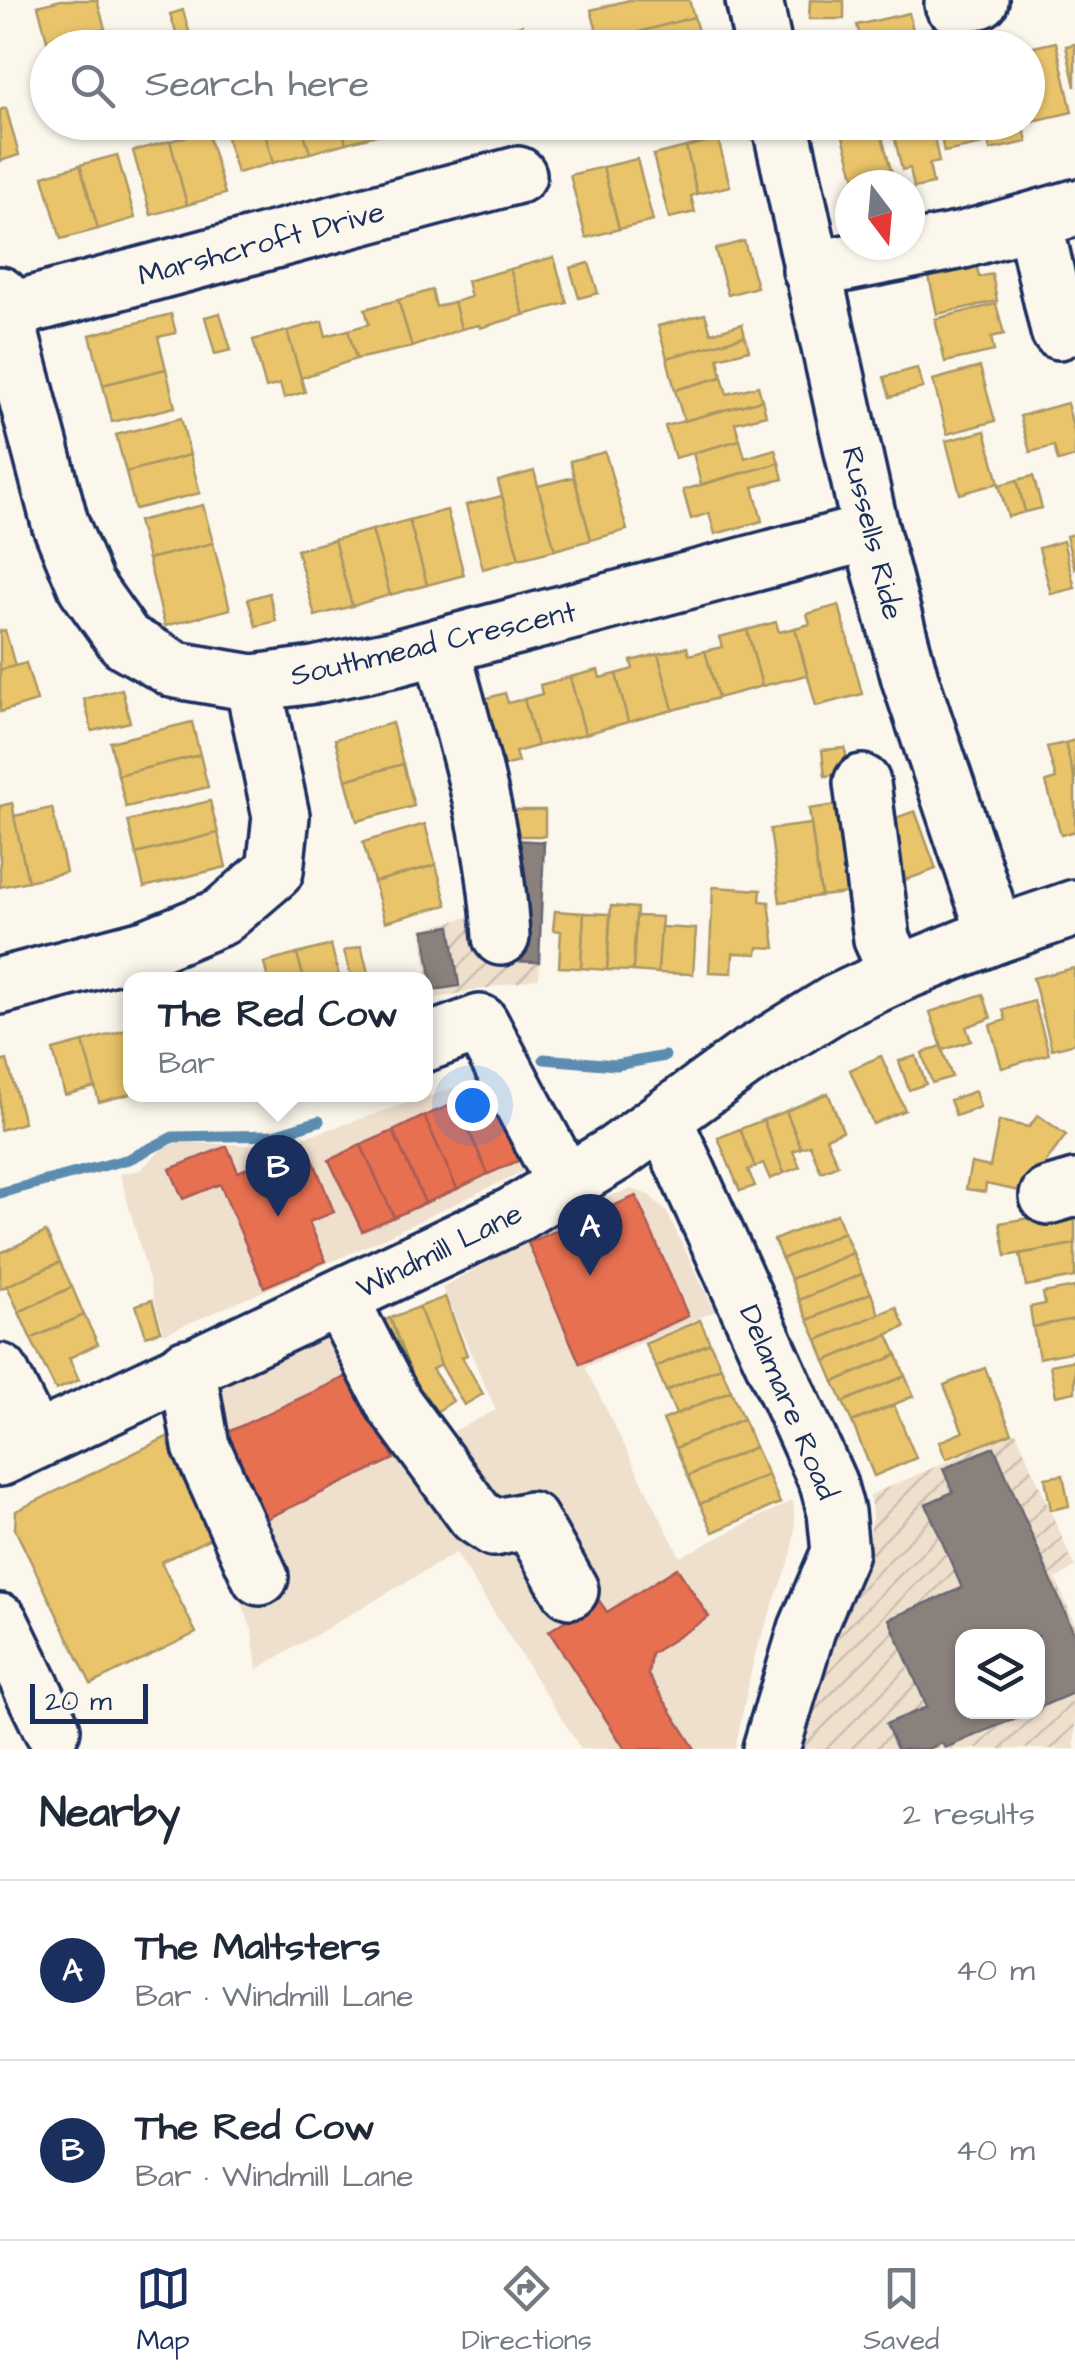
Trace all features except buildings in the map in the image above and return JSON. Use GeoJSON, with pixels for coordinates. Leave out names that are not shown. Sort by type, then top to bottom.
{"type":"FeatureCollection","features":[{"type":"Feature","properties":{"kind":"street"},"geometry":{"type":"LineString","coordinates":[[754,0],[760,30]]}},
{"type":"Feature","properties":{"kind":"street","name":"Russells Ride"},"geometry":{"type":"LineString","coordinates":[[784,140],[870,532],[910,679],[996,934]]}},
{"type":"Feature","properties":{"kind":"street","name":"Marshcroft Drive"},"geometry":{"type":"LineString","coordinates":[[2,303],[518,174]]}},
{"type":"Feature","properties":{"kind":"street"},"geometry":{"type":"LineString","coordinates":[[811,270],[963,240],[1054,215],[1059,331]]}},
{"type":"Feature","properties":{"kind":"street","name":"Southmead Crescent"},"geometry":{"type":"LineString","coordinates":[[2,303],[60,523],[86,586],[125,641],[176,670],[253,683],[314,675],[442,646],[870,532]]}},
{"type":"Feature","properties":{"kind":"street"},"geometry":{"type":"LineString","coordinates":[[442,646],[486,812],[501,937]]}},
{"type":"Feature","properties":{"kind":"street"},"geometry":{"type":"LineString","coordinates":[[0,986],[148,947],[221,917],[276,872],[281,816],[253,683]]}},
{"type":"Feature","properties":{"kind":"street"},"geometry":{"type":"LineString","coordinates":[[862,783],[882,938],[898,974]]}},
{"type":"Feature","properties":{"kind":"street","name":"Windmill Lane"},"geometry":{"type":"LineString","coordinates":[[17,1449],[514,1214],[664,1120],[788,1030],[898,974],[996,934],[1075,908]]}},
{"type":"Feature","properties":{"kind":"street"},"geometry":{"type":"LineString","coordinates":[[433,1041],[480,1023],[566,1184]]}},
{"type":"Feature","properties":{"kind":"street","name":"Delamare Road"},"geometry":{"type":"LineString","coordinates":[[664,1120],[828,1483],[836,1512],[840,1552],[807,1629],[772,1749]]}},
{"type":"Feature","properties":{"kind":"street"},"geometry":{"type":"LineString","coordinates":[[340,1299],[394,1404],[476,1516],[494,1528],[530,1520],[570,1590]]}},
{"type":"Feature","properties":{"kind":"street"},"geometry":{"type":"LineString","coordinates":[[187,1367],[201,1446],[260,1577]]}},
{"type":"Feature","properties":{"kind":"street"},"geometry":{"type":"LineString","coordinates":[[0,1372],[17,1449]]}},
{"type":"Feature","properties":{"kind":"street"},"geometry":{"type":"LineString","coordinates":[[0,1622],[52,1729]]}},
{"type":"Feature","properties":{"kind":"shaded area"},"geometry":{"type":"Polygon","coordinates":[[[479,836],[545,841],[539,978],[433,999],[433,972],[427,972],[421,929],[473,916],[479,836]]]}},
{"type":"Feature","properties":{"kind":"shaded area"},"geometry":{"type":"Polygon","coordinates":[[[498,1073],[532,1167],[358,1250],[164,1334],[120,1174],[140,1170],[164,1147],[183,1142],[266,1146],[411,1102],[433,1102],[433,1095],[498,1073]]]}},
{"type":"Feature","properties":{"kind":"shaded area"},"geometry":{"type":"Polygon","coordinates":[[[631,1189],[649,1195],[666,1211],[715,1311],[585,1367],[680,1557],[793,1500],[792,1552],[754,1657],[735,1749],[581,1749],[456,1553],[257,1669],[252,1630],[171,1407],[335,1333],[442,1437],[496,1410],[442,1288],[592,1202],[631,1189]]]}},
{"type":"Feature","properties":{"kind":"shaded area"},"geometry":{"type":"Polygon","coordinates":[[[1016,1432],[1075,1567],[1056,1579],[1075,1625],[1075,1749],[804,1749],[827,1663],[868,1554],[870,1495],[1016,1432]]]}},
{"type":"Feature","properties":{"kind":"waterway"},"geometry":{"type":"LineString","coordinates":[[544,1059],[616,1065],[665,1056]]}},
{"type":"Feature","properties":{"kind":"waterway"},"geometry":{"type":"LineString","coordinates":[[0,1193],[129,1159],[173,1137],[274,1135],[319,1121]]}},
{"type":"Feature","properties":{"kind":"place","name":"The Red Cow"},"geometry":{"type":"Point","coordinates":[278,1217]}},
{"type":"Feature","properties":{"kind":"place","name":"The Maltsters"},"geometry":{"type":"Point","coordinates":[590,1276]}}]}
